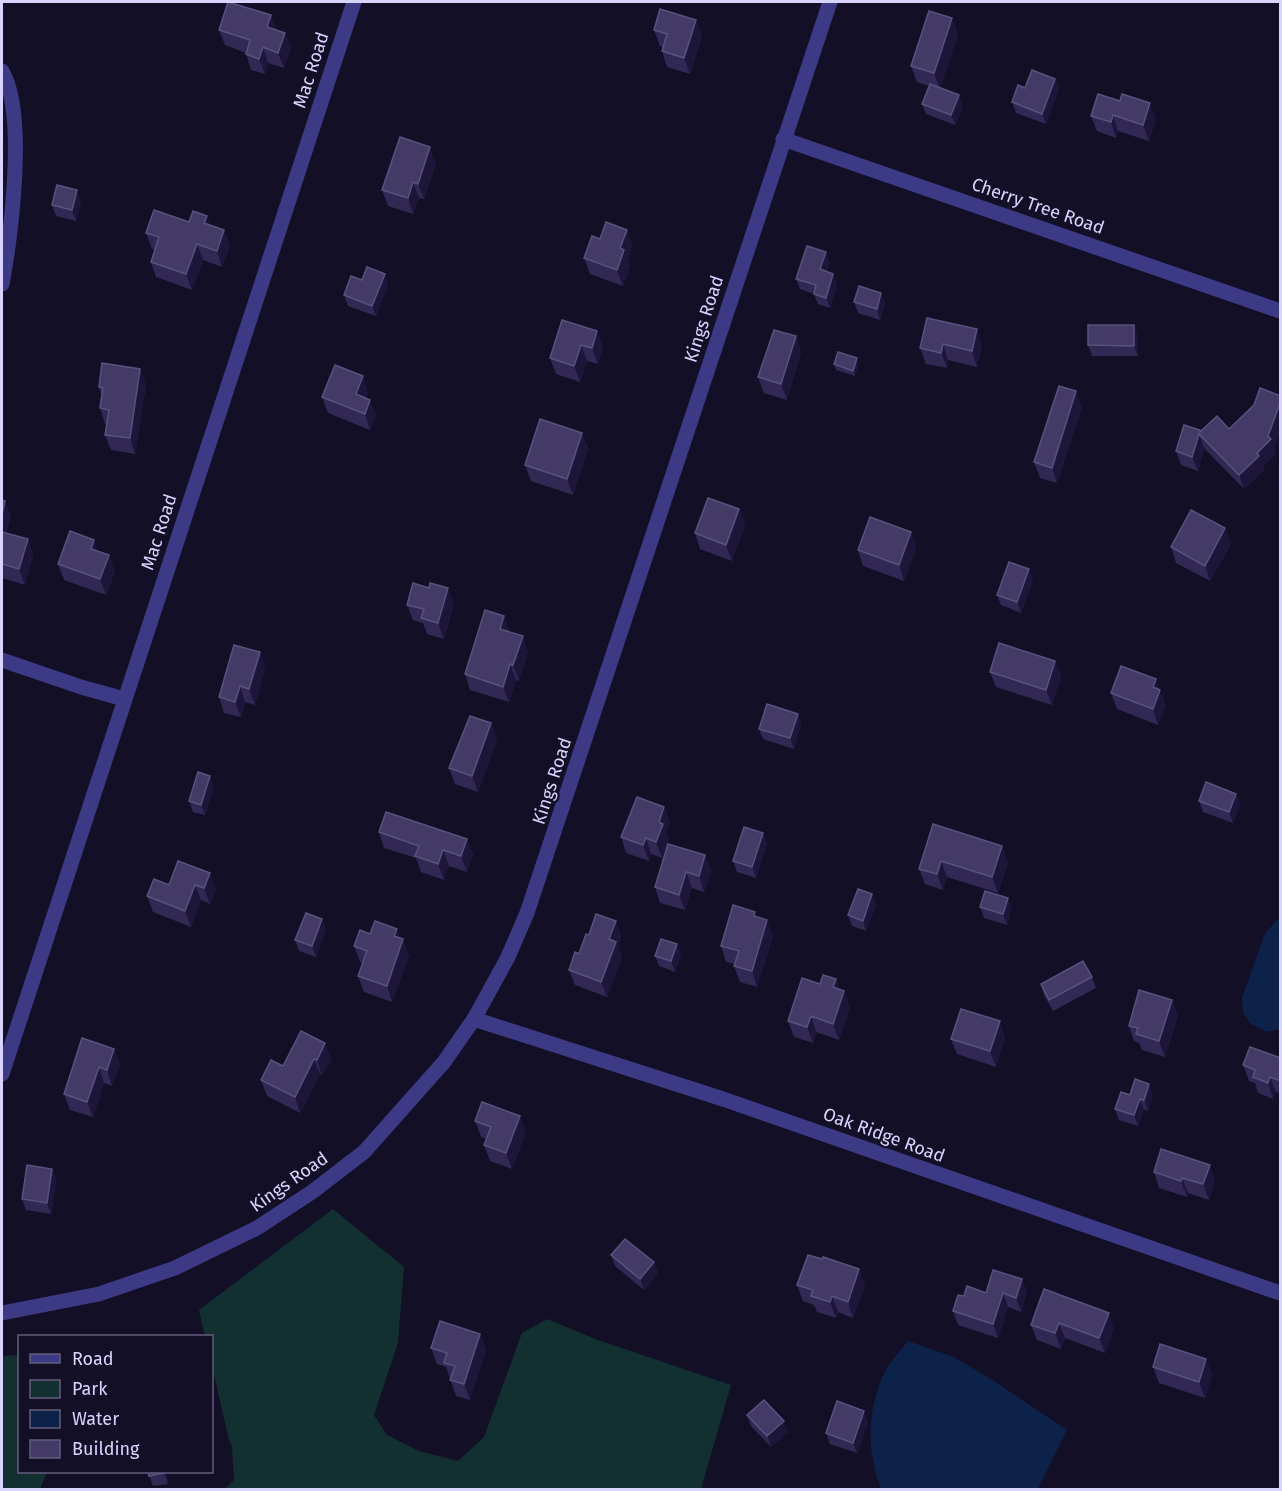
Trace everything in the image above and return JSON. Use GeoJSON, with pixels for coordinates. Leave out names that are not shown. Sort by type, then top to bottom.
{"type":"FeatureCollection","features":[{"type":"Feature","properties":{"kind":"street","name":"Mac Road"},"geometry":{"type":"LineString","coordinates":[[2,1074],[354,2]]}},
{"type":"Feature","properties":{"kind":"street","name":"Kings Road"},"geometry":{"type":"LineString","coordinates":[[2,1314],[99,1294],[202,1257],[257,1228],[312,1192],[364,1152],[444,1062],[474,1018],[508,957],[527,913],[587,739],[830,2]]}},
{"type":"Feature","properties":{"kind":"street"},"geometry":{"type":"LineString","coordinates":[[2,71],[12,105],[15,158],[11,228],[2,284]]}},
{"type":"Feature","properties":{"kind":"street","name":"Cherry Tree Road"},"geometry":{"type":"LineString","coordinates":[[783,139],[1281,310]]}},
{"type":"Feature","properties":{"kind":"street"},"geometry":{"type":"LineString","coordinates":[[2,660],[124,699]]}},
{"type":"Feature","properties":{"kind":"street","name":"Oak Ridge Road"},"geometry":{"type":"LineString","coordinates":[[474,1018],[743,1106],[1281,1293]]}},
{"type":"Feature","properties":{"kind":"green space"},"geometry":{"type":"Polygon","coordinates":[[[333,1209],[404,1267],[398,1343],[374,1415],[387,1435],[419,1451],[458,1461],[484,1437],[522,1333],[547,1319],[598,1340],[731,1385],[701,1489],[225,1489],[234,1480],[232,1447],[213,1370],[213,1335],[205,1335],[199,1310],[333,1209]]]}},
{"type":"Feature","properties":{"kind":"green space"},"geometry":{"type":"Polygon","coordinates":[[[18,1355],[18,1473],[47,1473],[40,1489],[2,1489],[2,1356],[18,1355]]]}},
{"type":"Feature","properties":{"kind":"water"},"geometry":{"type":"Polygon","coordinates":[[[1279,918],[1280,1029],[1267,1032],[1251,1024],[1243,1013],[1242,998],[1265,933],[1279,918]]]}},
{"type":"Feature","properties":{"kind":"water"},"geometry":{"type":"Polygon","coordinates":[[[908,1341],[954,1357],[1067,1430],[1038,1489],[881,1489],[872,1458],[873,1409],[882,1377],[908,1341]]]}},
{"type":"Feature","properties":{"kind":"building"},"geometry":{"type":"Polygon","coordinates":[[[228,2],[271,15],[267,27],[285,33],[278,53],[263,47],[259,59],[246,54],[250,40],[219,30],[228,2]]]}},
{"type":"Feature","properties":{"kind":"building"},"geometry":{"type":"Polygon","coordinates":[[[660,9],[696,20],[684,58],[662,51],[667,34],[654,30],[660,9]]]}},
{"type":"Feature","properties":{"kind":"building"},"geometry":{"type":"Polygon","coordinates":[[[929,11],[952,18],[934,73],[911,66],[929,11]]]}},
{"type":"Feature","properties":{"kind":"building"},"geometry":{"type":"Polygon","coordinates":[[[1032,70],[1055,79],[1042,114],[1012,102],[1018,85],[1025,88],[1032,70]]]}},
{"type":"Feature","properties":{"kind":"building"},"geometry":{"type":"Polygon","coordinates":[[[930,84],[959,95],[951,115],[922,104],[930,84]]]}},
{"type":"Feature","properties":{"kind":"building"},"geometry":{"type":"Polygon","coordinates":[[[1098,94],[1120,101],[1122,94],[1150,103],[1143,125],[1113,115],[1111,122],[1091,116],[1098,94]]]}},
{"type":"Feature","properties":{"kind":"building"},"geometry":{"type":"Polygon","coordinates":[[[400,137],[430,147],[418,184],[413,182],[408,198],[382,190],[400,137]]]}},
{"type":"Feature","properties":{"kind":"building"},"geometry":{"type":"Polygon","coordinates":[[[57,185],[77,190],[72,210],[52,205],[57,185]]]}},
{"type":"Feature","properties":{"kind":"building"},"geometry":{"type":"Polygon","coordinates":[[[154,210],[189,222],[193,211],[207,216],[204,223],[224,230],[217,251],[197,244],[186,274],[151,262],[159,237],[146,233],[154,210]]]}},
{"type":"Feature","properties":{"kind":"building"},"geometry":{"type":"Polygon","coordinates":[[[606,222],[627,230],[620,248],[624,250],[617,270],[584,258],[592,236],[600,239],[606,222]]]}},
{"type":"Feature","properties":{"kind":"building"},"geometry":{"type":"Polygon","coordinates":[[[807,246],[826,252],[820,269],[833,274],[826,298],[814,294],[816,285],[796,279],[807,246]]]}},
{"type":"Feature","properties":{"kind":"building"},"geometry":{"type":"Polygon","coordinates":[[[367,267],[385,274],[372,306],[344,295],[351,276],[362,280],[367,267]]]}},
{"type":"Feature","properties":{"kind":"building"},"geometry":{"type":"Polygon","coordinates":[[[859,286],[881,293],[877,309],[854,302],[859,286]]]}},
{"type":"Feature","properties":{"kind":"building"},"geometry":{"type":"Polygon","coordinates":[[[927,318],[977,329],[972,351],[943,344],[941,353],[920,348],[927,318]]]}},
{"type":"Feature","properties":{"kind":"building"},"geometry":{"type":"Polygon","coordinates":[[[562,320],[597,331],[592,348],[581,345],[574,366],[550,358],[562,320]]]}},
{"type":"Feature","properties":{"kind":"building"},"geometry":{"type":"Polygon","coordinates":[[[1088,325],[1134,325],[1134,346],[1088,345],[1088,325]]]}},
{"type":"Feature","properties":{"kind":"building"},"geometry":{"type":"Polygon","coordinates":[[[774,330],[796,336],[781,384],[758,377],[774,330]]]}},
{"type":"Feature","properties":{"kind":"building"},"geometry":{"type":"Polygon","coordinates":[[[838,352],[857,358],[853,371],[834,364],[838,352]]]}},
{"type":"Feature","properties":{"kind":"building"},"geometry":{"type":"Polygon","coordinates":[[[102,363],[140,369],[130,438],[105,435],[109,410],[100,408],[103,388],[99,387],[102,363]]]}},
{"type":"Feature","properties":{"kind":"building"},"geometry":{"type":"Polygon","coordinates":[[[335,365],[363,376],[356,394],[370,400],[365,414],[322,397],[335,365]]]}},
{"type":"Feature","properties":{"kind":"building"},"geometry":{"type":"Polygon","coordinates":[[[1059,386],[1076,391],[1052,468],[1034,462],[1059,386]]]}},
{"type":"Feature","properties":{"kind":"building"},"geometry":{"type":"Polygon","coordinates":[[[1260,388],[1281,396],[1281,400],[1268,436],[1271,439],[1257,453],[1259,456],[1239,475],[1199,434],[1192,457],[1176,451],[1184,425],[1200,430],[1200,432],[1217,416],[1229,429],[1254,405],[1260,388]]]}},
{"type":"Feature","properties":{"kind":"building"},"geometry":{"type":"Polygon","coordinates":[[[540,419],[582,433],[567,479],[525,465],[540,419]]]}},
{"type":"Feature","properties":{"kind":"building"},"geometry":{"type":"Polygon","coordinates":[[[708,498],[739,509],[726,545],[695,533],[708,498]]]}},
{"type":"Feature","properties":{"kind":"building"},"geometry":{"type":"Polygon","coordinates":[[[1191,510],[1225,528],[1205,566],[1171,547],[1191,510]]]}},
{"type":"Feature","properties":{"kind":"building"},"geometry":{"type":"Polygon","coordinates":[[[870,517],[911,532],[899,565],[858,550],[870,517]]]}},
{"type":"Feature","properties":{"kind":"building"},"geometry":{"type":"Polygon","coordinates":[[[70,531],[94,540],[91,549],[109,555],[100,579],[58,564],[70,531]]]}},
{"type":"Feature","properties":{"kind":"building"},"geometry":{"type":"Polygon","coordinates":[[[2,532],[28,539],[19,569],[2,564],[2,532]]]}},
{"type":"Feature","properties":{"kind":"building"},"geometry":{"type":"Polygon","coordinates":[[[1009,562],[1029,569],[1017,602],[997,595],[1009,562]]]}},
{"type":"Feature","properties":{"kind":"building"},"geometry":{"type":"Polygon","coordinates":[[[413,583],[429,588],[430,583],[448,588],[438,623],[421,618],[424,609],[407,605],[413,583]]]}},
{"type":"Feature","properties":{"kind":"building"},"geometry":{"type":"Polygon","coordinates":[[[485,610],[504,616],[500,629],[523,636],[513,665],[510,664],[503,687],[465,674],[485,610]]]}},
{"type":"Feature","properties":{"kind":"building"},"geometry":{"type":"Polygon","coordinates":[[[999,643],[1055,661],[1046,690],[990,672],[999,643]]]}},
{"type":"Feature","properties":{"kind":"building"},"geometry":{"type":"Polygon","coordinates":[[[234,645],[260,652],[249,689],[240,686],[235,702],[219,697],[234,645]]]}},
{"type":"Feature","properties":{"kind":"building"},"geometry":{"type":"Polygon","coordinates":[[[1121,666],[1156,679],[1153,687],[1160,690],[1153,709],[1111,693],[1121,666]]]}},
{"type":"Feature","properties":{"kind":"building"},"geometry":{"type":"Polygon","coordinates":[[[767,704],[798,714],[790,738],[759,729],[767,704]]]}},
{"type":"Feature","properties":{"kind":"building"},"geometry":{"type":"Polygon","coordinates":[[[470,716],[491,723],[472,776],[449,768],[470,716]]]}},
{"type":"Feature","properties":{"kind":"building"},"geometry":{"type":"Polygon","coordinates":[[[198,772],[210,776],[201,805],[189,801],[198,772]]]}},
{"type":"Feature","properties":{"kind":"building"},"geometry":{"type":"Polygon","coordinates":[[[1206,782],[1236,794],[1229,812],[1199,801],[1206,782]]]}},
{"type":"Feature","properties":{"kind":"building"},"geometry":{"type":"Polygon","coordinates":[[[637,797],[664,807],[659,822],[663,824],[656,842],[646,838],[643,845],[621,837],[637,797]]]}},
{"type":"Feature","properties":{"kind":"building"},"geometry":{"type":"Polygon","coordinates":[[[386,812],[467,839],[461,856],[443,850],[438,864],[415,856],[419,846],[379,832],[386,812]]]}},
{"type":"Feature","properties":{"kind":"building"},"geometry":{"type":"Polygon","coordinates":[[[933,824],[1002,846],[992,877],[941,861],[937,874],[919,869],[933,824]]]}},
{"type":"Feature","properties":{"kind":"building"},"geometry":{"type":"Polygon","coordinates":[[[744,827],[763,833],[752,867],[733,861],[744,827]]]}},
{"type":"Feature","properties":{"kind":"building"},"geometry":{"type":"Polygon","coordinates":[[[668,844],[705,855],[699,876],[686,872],[679,895],[655,887],[668,844]]]}},
{"type":"Feature","properties":{"kind":"building"},"geometry":{"type":"Polygon","coordinates":[[[178,861],[210,873],[204,888],[195,885],[185,911],[147,896],[154,879],[169,885],[178,861]]]}},
{"type":"Feature","properties":{"kind":"building"},"geometry":{"type":"Polygon","coordinates":[[[858,889],[872,894],[863,921],[848,915],[858,889]]]}},
{"type":"Feature","properties":{"kind":"building"},"geometry":{"type":"Polygon","coordinates":[[[985,891],[1008,898],[1003,914],[980,907],[985,891]]]}},
{"type":"Feature","properties":{"kind":"building"},"geometry":{"type":"Polygon","coordinates":[[[733,905],[755,912],[754,916],[767,920],[752,971],[734,966],[739,951],[721,946],[733,905]]]}},
{"type":"Feature","properties":{"kind":"building"},"geometry":{"type":"Polygon","coordinates":[[[306,913],[322,919],[312,946],[295,940],[306,913]]]}},
{"type":"Feature","properties":{"kind":"building"},"geometry":{"type":"Polygon","coordinates":[[[596,914],[616,921],[609,939],[616,942],[601,982],[569,970],[575,952],[579,954],[586,934],[589,935],[596,914]]]}},
{"type":"Feature","properties":{"kind":"building"},"geometry":{"type":"Polygon","coordinates":[[[375,921],[397,929],[394,936],[403,939],[387,986],[358,976],[367,951],[354,946],[360,930],[370,934],[375,921]]]}},
{"type":"Feature","properties":{"kind":"building"},"geometry":{"type":"Polygon","coordinates":[[[661,939],[677,944],[671,961],[655,956],[661,939]]]}},
{"type":"Feature","properties":{"kind":"building"},"geometry":{"type":"Polygon","coordinates":[[[1083,961],[1092,977],[1049,1000],[1041,984],[1083,961]]]}},
{"type":"Feature","properties":{"kind":"building"},"geometry":{"type":"Polygon","coordinates":[[[823,975],[836,979],[833,987],[844,991],[833,1024],[811,1016],[807,1027],[788,1021],[802,978],[820,984],[823,975]]]}},
{"type":"Feature","properties":{"kind":"building"},"geometry":{"type":"Polygon","coordinates":[[[1139,990],[1172,1000],[1159,1041],[1136,1034],[1138,1028],[1129,1026],[1139,990]]]}},
{"type":"Feature","properties":{"kind":"building"},"geometry":{"type":"Polygon","coordinates":[[[961,1009],[1000,1021],[990,1051],[951,1039],[961,1009]]]}},
{"type":"Feature","properties":{"kind":"building"},"geometry":{"type":"Polygon","coordinates":[[[301,1031],[325,1043],[317,1060],[314,1059],[295,1097],[261,1080],[271,1060],[283,1066],[301,1031]]]}},
{"type":"Feature","properties":{"kind":"building"},"geometry":{"type":"Polygon","coordinates":[[[82,1038],[114,1049],[107,1070],[99,1067],[87,1102],[64,1094],[82,1038]]]}},
{"type":"Feature","properties":{"kind":"building"},"geometry":{"type":"Polygon","coordinates":[[[1250,1047],[1281,1058],[1281,1081],[1270,1077],[1268,1083],[1253,1077],[1255,1070],[1243,1065],[1250,1047]]]}},
{"type":"Feature","properties":{"kind":"building"},"geometry":{"type":"Polygon","coordinates":[[[1135,1079],[1149,1084],[1144,1100],[1140,1099],[1134,1115],[1115,1109],[1121,1092],[1130,1095],[1135,1079]]]}},
{"type":"Feature","properties":{"kind":"building"},"geometry":{"type":"Polygon","coordinates":[[[482,1102],[520,1116],[506,1153],[484,1145],[491,1127],[475,1121],[482,1102]]]}},
{"type":"Feature","properties":{"kind":"building"},"geometry":{"type":"Polygon","coordinates":[[[1161,1149],[1210,1165],[1203,1184],[1182,1178],[1181,1181],[1154,1172],[1161,1149]]]}},
{"type":"Feature","properties":{"kind":"building"},"geometry":{"type":"Polygon","coordinates":[[[27,1165],[52,1169],[47,1203],[22,1199],[27,1165]]]}},
{"type":"Feature","properties":{"kind":"building"},"geometry":{"type":"Polygon","coordinates":[[[625,1239],[654,1262],[640,1279],[611,1255],[625,1239]]]}},
{"type":"Feature","properties":{"kind":"building"},"geometry":{"type":"Polygon","coordinates":[[[808,1255],[822,1259],[823,1257],[859,1269],[848,1302],[832,1296],[830,1302],[811,1296],[813,1290],[797,1285],[808,1255]]]}},
{"type":"Feature","properties":{"kind":"building"},"geometry":{"type":"Polygon","coordinates":[[[993,1270],[1022,1279],[1016,1298],[1003,1293],[993,1324],[953,1311],[958,1295],[964,1296],[967,1286],[986,1293],[993,1270]]]}},
{"type":"Feature","properties":{"kind":"building"},"geometry":{"type":"Polygon","coordinates":[[[1044,1289],[1109,1313],[1099,1338],[1059,1323],[1055,1333],[1031,1325],[1044,1289]]]}},
{"type":"Feature","properties":{"kind":"building"},"geometry":{"type":"Polygon","coordinates":[[[440,1321],[480,1334],[464,1384],[450,1380],[455,1366],[444,1363],[447,1353],[431,1348],[440,1321]]]}},
{"type":"Feature","properties":{"kind":"building"},"geometry":{"type":"Polygon","coordinates":[[[1160,1344],[1206,1359],[1199,1382],[1153,1367],[1160,1344]]]}},
{"type":"Feature","properties":{"kind":"building"},"geometry":{"type":"Polygon","coordinates":[[[764,1400],[784,1421],[767,1436],[747,1415],[764,1400]]]}},
{"type":"Feature","properties":{"kind":"building"},"geometry":{"type":"Polygon","coordinates":[[[837,1401],[864,1411],[853,1443],[826,1433],[837,1401]]]}},
{"type":"Feature","properties":{"kind":"building"},"geometry":{"type":"Polygon","coordinates":[[[148,1473],[164,1473],[149,1476],[148,1473]]]}}]}
